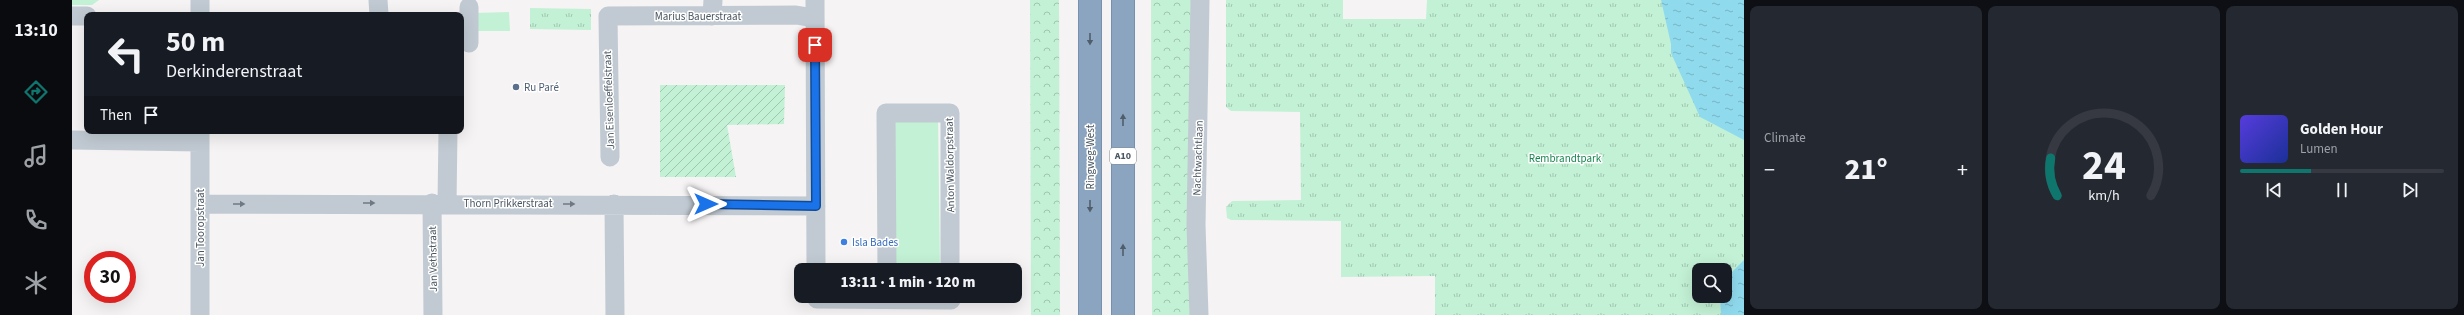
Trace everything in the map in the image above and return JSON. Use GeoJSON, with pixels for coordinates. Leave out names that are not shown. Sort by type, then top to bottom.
{"type":"FeatureCollection","features":[{"type":"Feature","properties":{"kind":"highway","name":"Ringweg-West"},"geometry":{"type":"LineString","coordinates":[[1090,0],[1090,315]]}},
{"type":"Feature","properties":{"kind":"highway","name":"A10"},"geometry":{"type":"LineString","coordinates":[[1123,0],[1123,315]]}},
{"type":"Feature","properties":{"kind":"street"},"geometry":{"type":"LineString","coordinates":[[200,0],[200,12]]}},
{"type":"Feature","properties":{"kind":"street"},"geometry":{"type":"LineString","coordinates":[[378,0],[379,12]]}},
{"type":"Feature","properties":{"kind":"street","name":"Nachtwachtlaan"},"geometry":{"type":"LineString","coordinates":[[1199,315],[1196,225],[1200,0]]}},
{"type":"Feature","properties":{"kind":"street"},"geometry":{"type":"LineString","coordinates":[[469,7],[469,43]]}},
{"type":"Feature","properties":{"kind":"street","name":"Marius Bauerstraat"},"geometry":{"type":"LineString","coordinates":[[607,42],[608,16],[712,8],[796,15],[815,9]]}},
{"type":"Feature","properties":{"kind":"street"},"geometry":{"type":"LineString","coordinates":[[815,9],[816,263]]}},
{"type":"Feature","properties":{"kind":"street"},"geometry":{"type":"LineString","coordinates":[[72,16],[84,16]]}},
{"type":"Feature","properties":{"kind":"street","name":"Jan Eisenloeffelstraat"},"geometry":{"type":"LineString","coordinates":[[607,42],[610,157]]}},
{"type":"Feature","properties":{"kind":"street","name":"Anton Waldorpstraat"},"geometry":{"type":"LineString","coordinates":[[887,263],[886,113],[950,113],[950,263]]}},
{"type":"Feature","properties":{"kind":"street","name":"Jan Vethstraat"},"geometry":{"type":"LineString","coordinates":[[433,315],[440,203],[448,134]]}},
{"type":"Feature","properties":{"kind":"street","name":"Jan Tooropstraat"},"geometry":{"type":"LineString","coordinates":[[72,140],[200,136],[200,315]]}},
{"type":"Feature","properties":{"kind":"street","name":"Thorn Prikkerstraat"},"geometry":{"type":"LineString","coordinates":[[200,204],[440,203],[816,206]]}},
{"type":"Feature","properties":{"kind":"street"},"geometry":{"type":"LineString","coordinates":[[614,204],[615,315]]}},
{"type":"Feature","properties":{"kind":"street"},"geometry":{"type":"LineString","coordinates":[[817,304],[827,303]]}},
{"type":"Feature","properties":{"kind":"green space"},"geometry":{"type":"Polygon","coordinates":[[[72,0],[99,0],[92,5],[72,5],[72,0]]]}},
{"type":"Feature","properties":{"kind":"green space"},"geometry":{"type":"Polygon","coordinates":[[[1030,0],[1059,0],[1060,315],[1031,315],[1030,0]]]}},
{"type":"Feature","properties":{"kind":"green space"},"geometry":{"type":"Polygon","coordinates":[[[1151,0],[1191,0],[1191,315],[1152,315],[1151,0]]]}},
{"type":"Feature","properties":{"kind":"green space","name":"Rembrandtpark"},"geometry":{"type":"Polygon","coordinates":[[[1226,0],[1343,0],[1343,19],[1426,19],[1427,0],[1744,0],[1744,315],[1435,315],[1435,276],[1341,277],[1341,221],[1231,220],[1227,218],[1226,207],[1232,201],[1301,200],[1300,112],[1231,111],[1226,107],[1226,0]]]}},
{"type":"Feature","properties":{"kind":"green space"},"geometry":{"type":"Polygon","coordinates":[[[530,8],[591,9],[591,30],[530,29],[530,8]]]}},
{"type":"Feature","properties":{"kind":"green space"},"geometry":{"type":"Polygon","coordinates":[[[509,12],[510,31],[475,31],[475,13],[509,12]]]}},
{"type":"Feature","properties":{"kind":"green space"},"geometry":{"type":"Polygon","coordinates":[[[660,85],[785,85],[784,124],[727,125],[736,177],[660,177],[660,85]]]}},
{"type":"Feature","properties":{"kind":"green space"},"geometry":{"type":"Polygon","coordinates":[[[938,115],[940,263],[893,263],[893,116],[938,115]]]}},
{"type":"Feature","properties":{"kind":"water"},"geometry":{"type":"Polygon","coordinates":[[[1661,0],[1744,0],[1744,140],[1700,117],[1671,53],[1671,44],[1661,0]]]}},
{"type":"Feature","properties":{"kind":"water"},"geometry":{"type":"Polygon","coordinates":[[[1744,260],[1744,315],[1721,315],[1720,303],[1732,303],[1732,272],[1744,260]]]}},
{"type":"Feature","properties":{"kind":"place","name":"Ru Paré"},"geometry":{"type":"Point","coordinates":[516,87]}},
{"type":"Feature","properties":{"kind":"place","name":"Isla Bades"},"geometry":{"type":"Point","coordinates":[844,242]}},
{"type":"Feature","properties":{"kind":"route"},"geometry":{"type":"LineString","coordinates":[[706,204],[798,204],[816,206],[815,45]]}}]}
